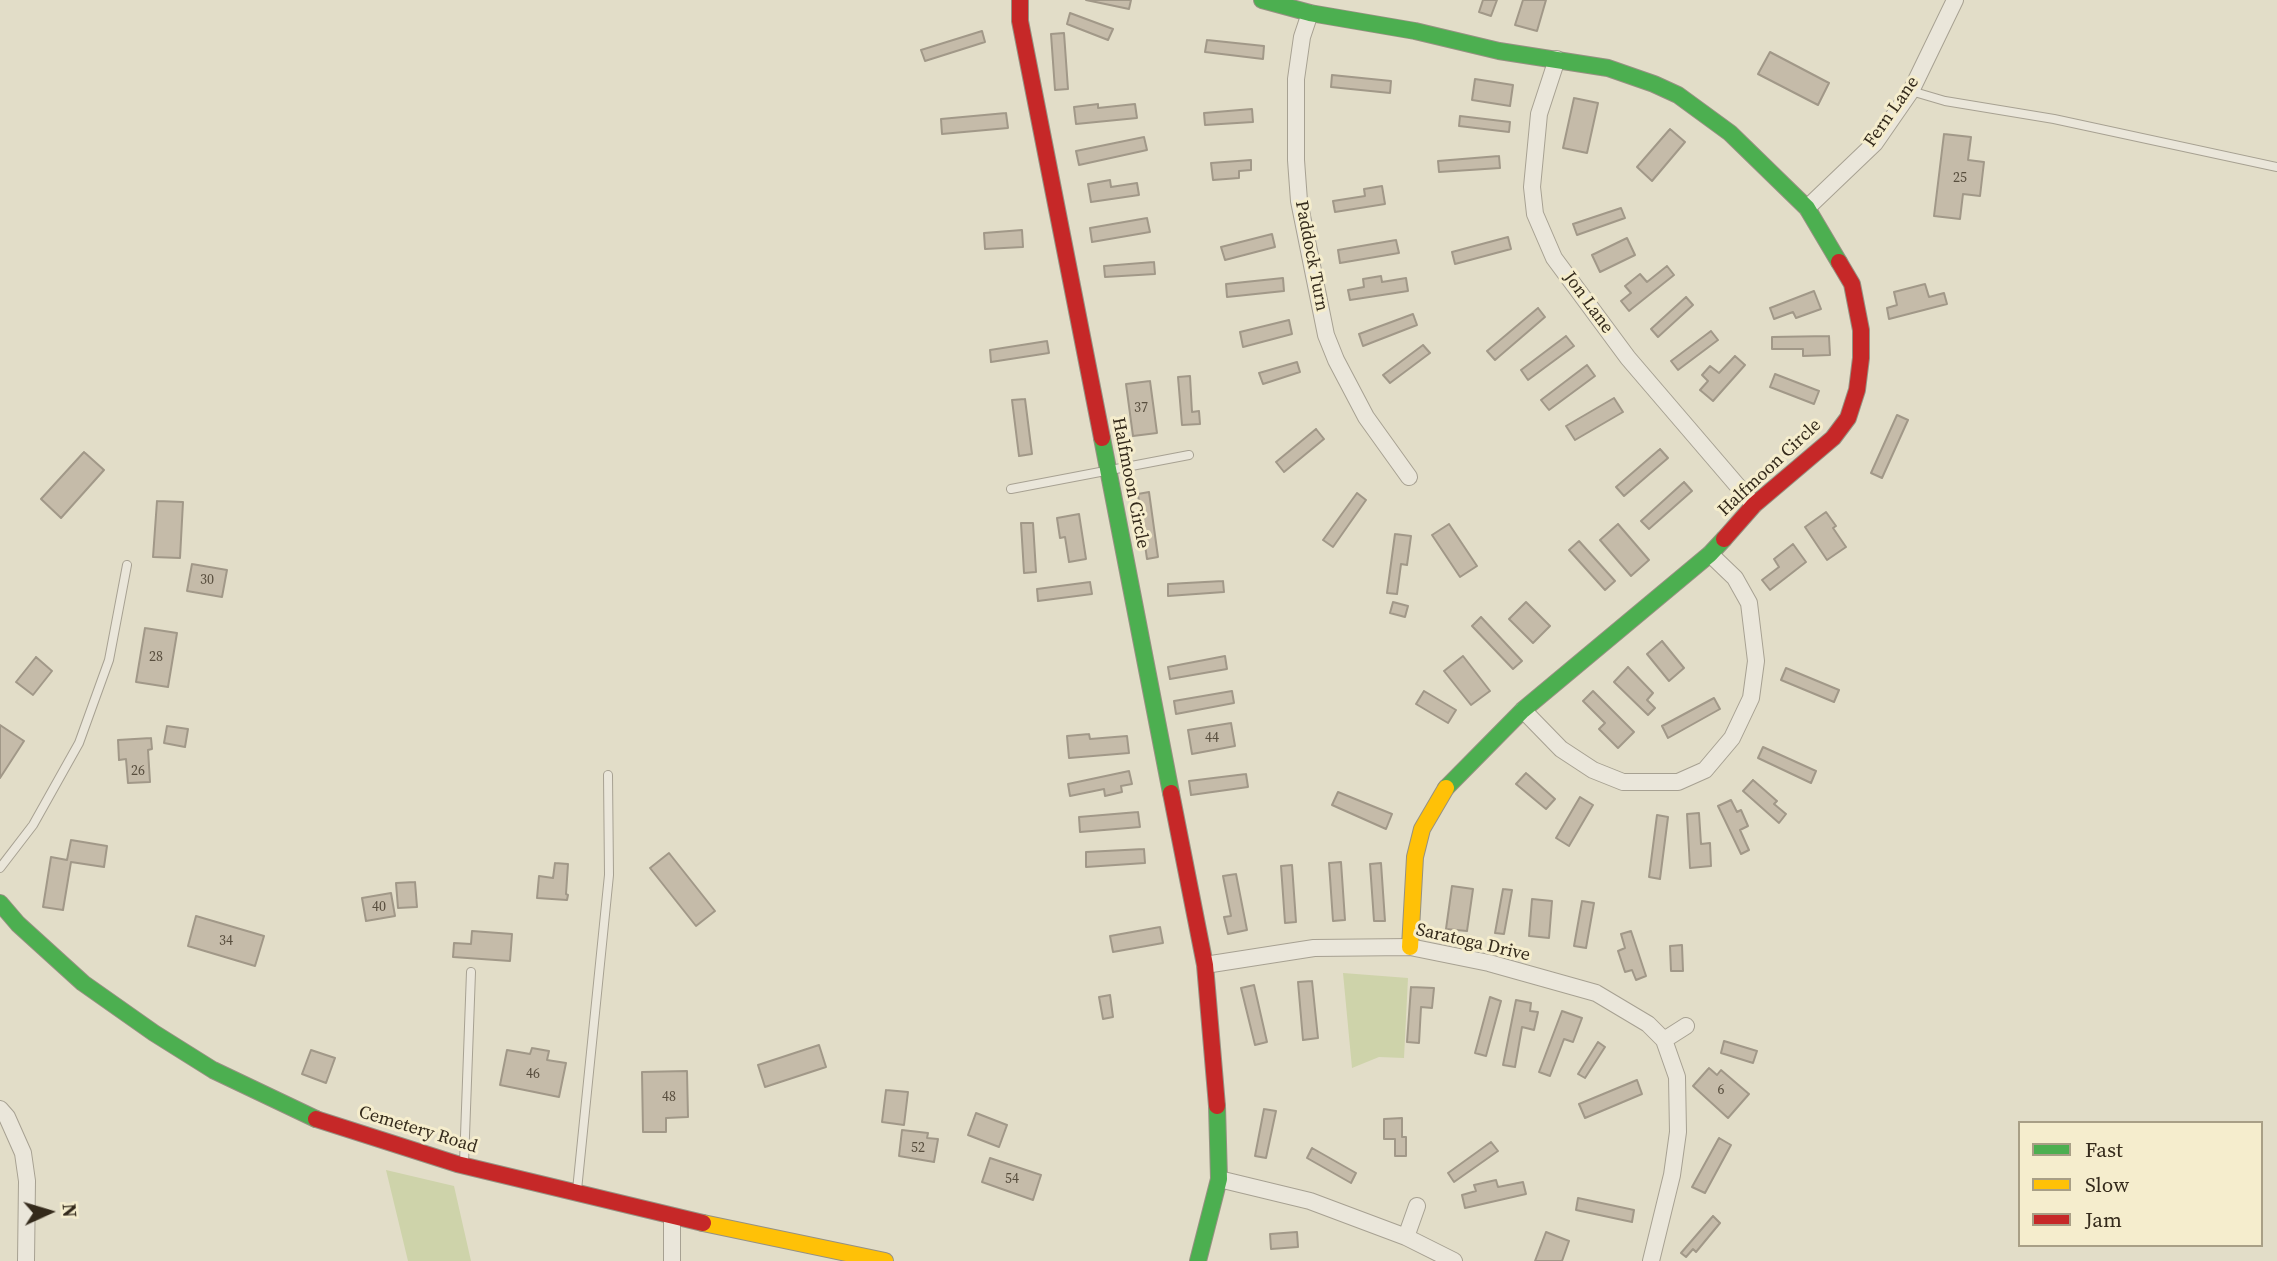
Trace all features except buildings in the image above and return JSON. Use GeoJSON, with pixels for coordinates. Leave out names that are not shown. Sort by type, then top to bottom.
{"type":"FeatureCollection","features":[{"type":"Feature","properties":{"kind":"street","name":"Halfmoon Circle"},"geometry":{"type":"LineString","coordinates":[[1003,0],[1012,7],[1020,4],[1020,21],[1205,965]]}},
{"type":"Feature","properties":{"kind":"street","name":"Halfmoon Circle"},"geometry":{"type":"LineString","coordinates":[[1262,0],[1310,13],[1415,31],[1499,51],[1608,68],[1678,95],[1730,133],[1807,208],[1852,284],[1861,330],[1857,390],[1848,418],[1833,438],[1754,505],[1710,554],[1523,710],[1450,782],[1422,829],[1415,857],[1410,947]]}},
{"type":"Feature","properties":{"kind":"street","name":"Fern Lane"},"geometry":{"type":"LineString","coordinates":[[1807,208],[1875,143],[1911,91],[1955,0]]}},
{"type":"Feature","properties":{"kind":"street","name":"Paddock Turn"},"geometry":{"type":"LineString","coordinates":[[1310,13],[1302,37],[1296,79],[1296,160],[1299,201],[1326,335],[1366,417],[1409,477]]}},
{"type":"Feature","properties":{"kind":"street","name":"Jon Lane"},"geometry":{"type":"LineString","coordinates":[[1557,59],[1539,114],[1532,187],[1535,214],[1554,258],[1628,358],[1754,505]]}},
{"type":"Feature","properties":{"kind":"street"},"geometry":{"type":"LineString","coordinates":[[1523,710],[1569,755],[1593,770],[1623,782],[1678,782],[1705,770],[1732,738],[1751,698],[1756,662],[1749,603],[1735,578],[1710,554]]}},
{"type":"Feature","properties":{"kind":"street","name":"Cemetery Road"},"geometry":{"type":"LineString","coordinates":[[0,903],[18,924],[83,983],[153,1032],[213,1070],[315,1119],[464,1166],[672,1216],[885,1261]]}},
{"type":"Feature","properties":{"kind":"street","name":"Saratoga Drive"},"geometry":{"type":"LineString","coordinates":[[1205,965],[1314,948],[1410,947],[1489,963],[1596,993],[1648,1024],[1664,1040],[1678,1077],[1678,1132],[1672,1175],[1651,1261]]}},
{"type":"Feature","properties":{"kind":"street"},"geometry":{"type":"LineString","coordinates":[[1198,1261],[1219,1179],[1219,1124],[1205,965]]}},
{"type":"Feature","properties":{"kind":"street"},"geometry":{"type":"LineString","coordinates":[[1664,1040],[1686,1026]]}},
{"type":"Feature","properties":{"kind":"street"},"geometry":{"type":"LineString","coordinates":[[0,1109],[7,1117],[23,1153],[27,1181],[26,1261]]}},
{"type":"Feature","properties":{"kind":"street"},"geometry":{"type":"LineString","coordinates":[[1219,1179],[1310,1201],[1406,1237],[1454,1261]]}},
{"type":"Feature","properties":{"kind":"street"},"geometry":{"type":"LineString","coordinates":[[1406,1237],[1417,1206]]}},
{"type":"Feature","properties":{"kind":"street"},"geometry":{"type":"LineString","coordinates":[[672,1216],[672,1261]]}},
{"type":"Feature","properties":{"kind":"lane"},"geometry":{"type":"LineString","coordinates":[[1911,91],[1945,101],[2054,119],[2277,167]]}},
{"type":"Feature","properties":{"kind":"lane"},"geometry":{"type":"LineString","coordinates":[[1011,489],[1189,455]]}},
{"type":"Feature","properties":{"kind":"lane"},"geometry":{"type":"LineString","coordinates":[[0,868],[33,825],[79,743],[109,660],[127,565]]}},
{"type":"Feature","properties":{"kind":"lane"},"geometry":{"type":"LineString","coordinates":[[577,1193],[609,875],[608,775]]}},
{"type":"Feature","properties":{"kind":"lane"},"geometry":{"type":"LineString","coordinates":[[464,1166],[471,972]]}},
{"type":"Feature","properties":{"kind":"green space"},"geometry":{"type":"Polygon","coordinates":[[[1343,973],[1408,978],[1404,1058],[1379,1057],[1352,1068],[1343,973]]]}},
{"type":"Feature","properties":{"kind":"green space"},"geometry":{"type":"Polygon","coordinates":[[[386,1170],[454,1186],[471,1261],[408,1261],[386,1170]]]}},
{"type":"Feature","properties":{"kind":"traffic: fast"},"geometry":{"type":"LineString","coordinates":[[1262,0],[1310,13],[1415,31],[1499,51],[1608,68],[1654,84],[1678,95],[1730,133],[1807,208],[1839,262]]}},
{"type":"Feature","properties":{"kind":"traffic: fast"},"geometry":{"type":"LineString","coordinates":[[1102,438],[1171,793]]}},
{"type":"Feature","properties":{"kind":"traffic: fast"},"geometry":{"type":"LineString","coordinates":[[1446,788],[1523,710],[1710,554],[1724,539]]}},
{"type":"Feature","properties":{"kind":"traffic: fast"},"geometry":{"type":"LineString","coordinates":[[0,903],[18,924],[83,983],[154,1033],[213,1070],[316,1119]]}},
{"type":"Feature","properties":{"kind":"traffic: fast"},"geometry":{"type":"LineString","coordinates":[[1198,1261],[1219,1179],[1217,1106]]}},
{"type":"Feature","properties":{"kind":"traffic: slow"},"geometry":{"type":"LineString","coordinates":[[1410,947],[1415,857],[1422,829],[1446,788]]}},
{"type":"Feature","properties":{"kind":"traffic: slow"},"geometry":{"type":"LineString","coordinates":[[703,1223],[885,1261]]}},
{"type":"Feature","properties":{"kind":"traffic: jam"},"geometry":{"type":"LineString","coordinates":[[1020,0],[1020,21],[1102,438]]}},
{"type":"Feature","properties":{"kind":"traffic: jam"},"geometry":{"type":"LineString","coordinates":[[1724,539],[1754,505],[1833,438],[1848,418],[1857,390],[1861,330],[1852,284],[1839,262]]}},
{"type":"Feature","properties":{"kind":"traffic: jam"},"geometry":{"type":"LineString","coordinates":[[1171,793],[1205,965],[1217,1106]]}},
{"type":"Feature","properties":{"kind":"traffic: jam"},"geometry":{"type":"LineString","coordinates":[[316,1119],[457,1164],[703,1223]]}}]}
